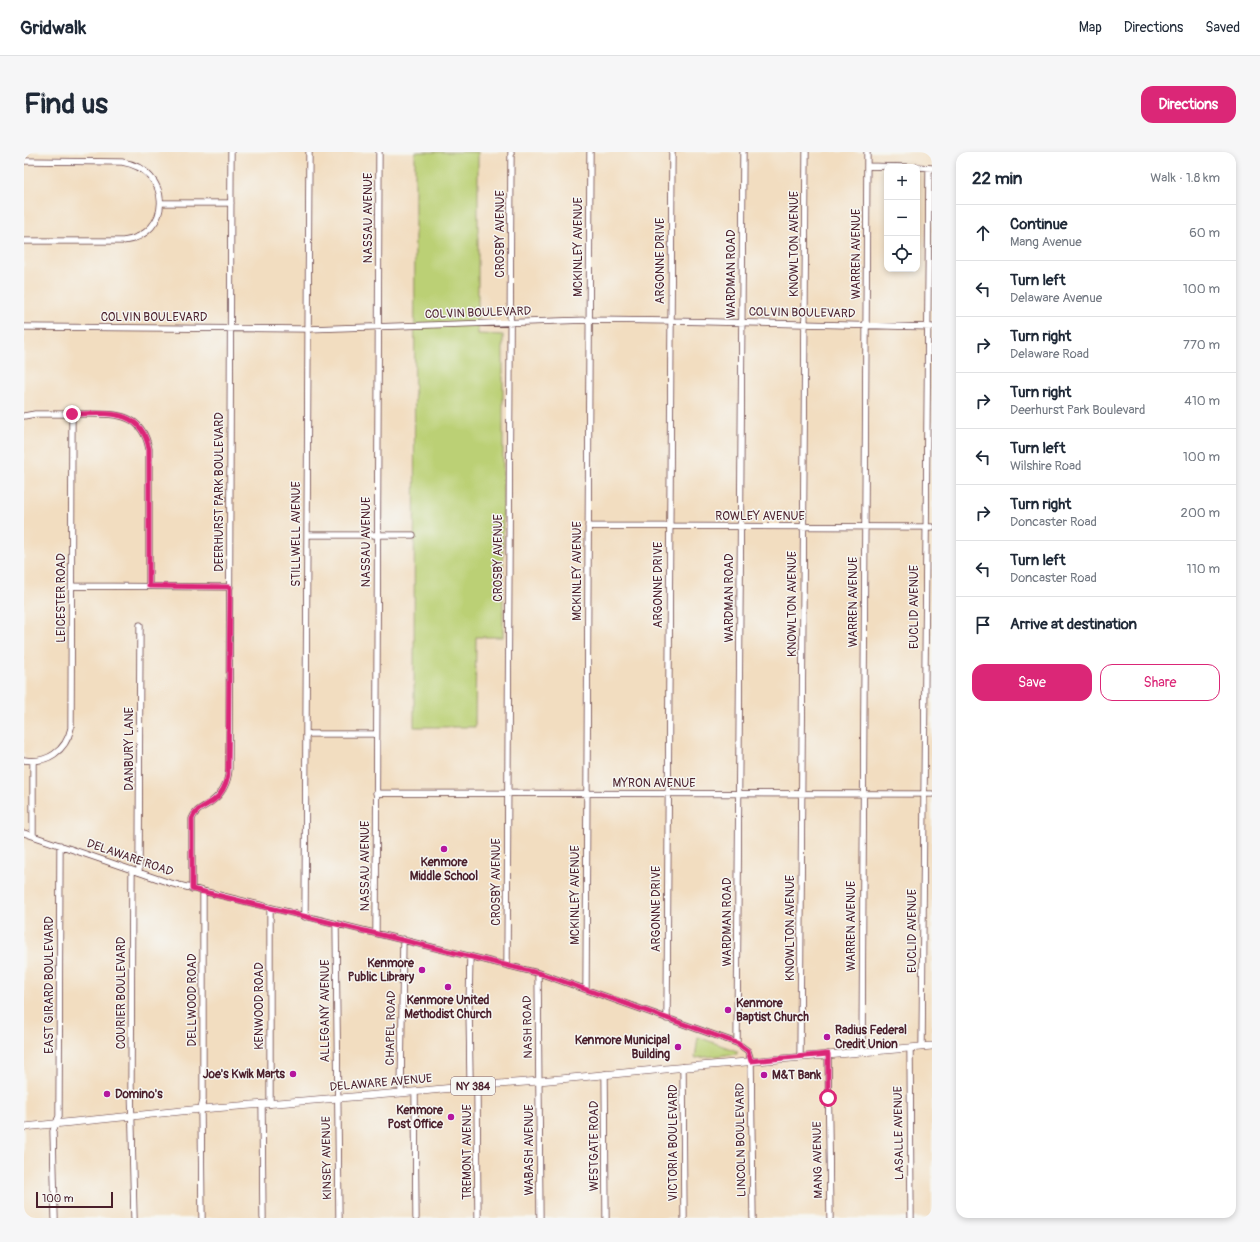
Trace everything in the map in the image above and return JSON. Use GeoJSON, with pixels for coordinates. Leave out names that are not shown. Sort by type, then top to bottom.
{"type":"FeatureCollection","features":[{"type":"Feature","properties":{"kind":"main road","name":"DELAWARE AVENUE"},"geometry":{"type":"LineString","coordinates":[[24,1127],[201,1109],[415,1092],[828,1054],[932,1046]]}},
{"type":"Feature","properties":{"kind":"street","name":"DEERHURST PARK BOULEVARD"},"geometry":{"type":"LineString","coordinates":[[192,889],[192,819],[197,810],[214,800],[219,795],[228,775],[231,152]]}},
{"type":"Feature","properties":{"kind":"street","name":"STILLWELL AVENUE"},"geometry":{"type":"LineString","coordinates":[[305,916],[309,152]]}},
{"type":"Feature","properties":{"kind":"street","name":"NASSAU AVENUE"},"geometry":{"type":"LineString","coordinates":[[376,933],[379,152]]}},
{"type":"Feature","properties":{"kind":"street","name":"CROSBY AVENUE"},"geometry":{"type":"LineString","coordinates":[[507,965],[511,152]]}},
{"type":"Feature","properties":{"kind":"street","name":"MCKINLEY AVENUE"},"geometry":{"type":"LineString","coordinates":[[586,989],[590,152]]}},
{"type":"Feature","properties":{"kind":"street","name":"ARGONNE DRIVE"},"geometry":{"type":"LineString","coordinates":[[667,1018],[672,152]]}},
{"type":"Feature","properties":{"kind":"street","name":"WARDMAN ROAD"},"geometry":{"type":"LineString","coordinates":[[737,1043],[743,152]]}},
{"type":"Feature","properties":{"kind":"street","name":"KNOWLTON AVENUE"},"geometry":{"type":"LineString","coordinates":[[800,1057],[806,152]]}},
{"type":"Feature","properties":{"kind":"street","name":"WARREN AVENUE"},"geometry":{"type":"LineString","coordinates":[[862,1052],[867,152]]}},
{"type":"Feature","properties":{"kind":"street"},"geometry":{"type":"LineString","coordinates":[[24,161],[129,163],[140,167],[151,177],[158,190],[161,203],[158,216],[151,227],[141,236],[123,242],[24,241]]}},
{"type":"Feature","properties":{"kind":"street"},"geometry":{"type":"LineString","coordinates":[[867,166],[884,166]]}},
{"type":"Feature","properties":{"kind":"street"},"geometry":{"type":"LineString","coordinates":[[920,167],[930,168]]}},
{"type":"Feature","properties":{"kind":"street","name":"EUCLID AVENUE"},"geometry":{"type":"LineString","coordinates":[[922,1046],[925,527],[929,327],[930,168]]}},
{"type":"Feature","properties":{"kind":"street"},"geometry":{"type":"LineString","coordinates":[[161,203],[231,203]]}},
{"type":"Feature","properties":{"kind":"street","name":"COLVIN BOULEVARD"},"geometry":{"type":"LineString","coordinates":[[24,327],[308,329],[589,320],[929,327]]}},
{"type":"Feature","properties":{"kind":"street"},"geometry":{"type":"LineString","coordinates":[[24,416],[35,414],[119,414],[132,420],[142,430],[149,449],[149,586]]}},
{"type":"Feature","properties":{"kind":"street","name":"LEICESTER ROAD"},"geometry":{"type":"LineString","coordinates":[[33,761],[46,759],[57,753],[66,742],[71,728],[72,414]]}},
{"type":"Feature","properties":{"kind":"street","name":"ROWLEY AVENUE"},"geometry":{"type":"LineString","coordinates":[[588,526],[932,527]]}},
{"type":"Feature","properties":{"kind":"street"},"geometry":{"type":"LineString","coordinates":[[307,535],[413,535]]}},
{"type":"Feature","properties":{"kind":"street"},"geometry":{"type":"LineString","coordinates":[[72,586],[230,587]]}},
{"type":"Feature","properties":{"kind":"street","name":"DANBURY LANE"},"geometry":{"type":"LineString","coordinates":[[139,872],[140,625]]}},
{"type":"Feature","properties":{"kind":"street"},"geometry":{"type":"LineString","coordinates":[[306,734],[376,734]]}},
{"type":"Feature","properties":{"kind":"street"},"geometry":{"type":"LineString","coordinates":[[24,760],[33,761],[33,836]]}},
{"type":"Feature","properties":{"kind":"street","name":"MYRON AVENUE"},"geometry":{"type":"LineString","coordinates":[[376,793],[932,794]]}},
{"type":"Feature","properties":{"kind":"street","name":"DELAWARE ROAD"},"geometry":{"type":"LineString","coordinates":[[24,833],[170,883],[192,889],[538,973],[737,1043],[748,1051],[751,1061]]}},
{"type":"Feature","properties":{"kind":"street","name":"EAST GIRARD BOULEVARD"},"geometry":{"type":"LineString","coordinates":[[55,1218],[53,1131],[59,1116],[60,845]]}},
{"type":"Feature","properties":{"kind":"street","name":"COURIER BOULEVARD"},"geometry":{"type":"LineString","coordinates":[[132,870],[132,1116],[134,1218]]}},
{"type":"Feature","properties":{"kind":"street","name":"DELLWOOD ROAD"},"geometry":{"type":"LineString","coordinates":[[202,1218],[201,1109],[203,1100],[203,891]]}},
{"type":"Feature","properties":{"kind":"street","name":"KENWOOD ROAD"},"geometry":{"type":"LineString","coordinates":[[270,909],[270,1104]]}},
{"type":"Feature","properties":{"kind":"street","name":"ALLEGANY AVENUE"},"geometry":{"type":"LineString","coordinates":[[336,924],[337,1098]]}},
{"type":"Feature","properties":{"kind":"street","name":"CHAPEL ROAD"},"geometry":{"type":"LineString","coordinates":[[401,1093],[403,939]]}},
{"type":"Feature","properties":{"kind":"street","name":"TREMONT AVENUE"},"geometry":{"type":"LineString","coordinates":[[470,956],[470,1077],[478,1095],[478,1218]]}},
{"type":"Feature","properties":{"kind":"street","name":"NASH ROAD"},"geometry":{"type":"LineString","coordinates":[[538,973],[539,1081]]}},
{"type":"Feature","properties":{"kind":"street","name":"LASALLE AVENUE"},"geometry":{"type":"LineString","coordinates":[[910,1048],[911,1218]]}},
{"type":"Feature","properties":{"kind":"street","name":"MANG AVENUE"},"geometry":{"type":"LineString","coordinates":[[828,1054],[830,1218]]}},
{"type":"Feature","properties":{"kind":"street","name":"LINCOLN BOULEVARD"},"geometry":{"type":"LineString","coordinates":[[751,1061],[753,1218]]}},
{"type":"Feature","properties":{"kind":"street","name":"VICTORIA BOULEVARD"},"geometry":{"type":"LineString","coordinates":[[683,1067],[684,1218]]}},
{"type":"Feature","properties":{"kind":"street","name":"WESTGATE ROAD"},"geometry":{"type":"LineString","coordinates":[[605,1074],[606,1218]]}},
{"type":"Feature","properties":{"kind":"street","name":"WABASH AVENUE"},"geometry":{"type":"LineString","coordinates":[[539,1081],[540,1218]]}},
{"type":"Feature","properties":{"kind":"street"},"geometry":{"type":"LineString","coordinates":[[415,1092],[416,1218]]}},
{"type":"Feature","properties":{"kind":"street","name":"KINSEY AVENUE"},"geometry":{"type":"LineString","coordinates":[[337,1098],[339,1218]]}},
{"type":"Feature","properties":{"kind":"street"},"geometry":{"type":"LineString","coordinates":[[262,1104],[263,1218]]}},
{"type":"Feature","properties":{"kind":"green space"},"geometry":{"type":"Polygon","coordinates":[[[415,152],[478,152],[478,334],[503,335],[503,637],[476,637],[475,727],[414,727],[415,152]]]}},
{"type":"Feature","properties":{"kind":"green space"},"geometry":{"type":"Polygon","coordinates":[[[698,1037],[737,1051],[737,1054],[695,1058],[698,1037]]]}},
{"type":"Feature","properties":{"kind":"place","name":"Kenmore Middle School"},"geometry":{"type":"Point","coordinates":[444,849]}},
{"type":"Feature","properties":{"kind":"place","name":"Kenmore Public Library"},"geometry":{"type":"Point","coordinates":[422,970]}},
{"type":"Feature","properties":{"kind":"place","name":"Kenmore United Methodist Church"},"geometry":{"type":"Point","coordinates":[448,987]}},
{"type":"Feature","properties":{"kind":"place","name":"Kenmore Baptist Church"},"geometry":{"type":"Point","coordinates":[728,1010]}},
{"type":"Feature","properties":{"kind":"place","name":"Radius Federal Credit Union"},"geometry":{"type":"Point","coordinates":[827,1037]}},
{"type":"Feature","properties":{"kind":"place","name":"Kenmore Municipal Building"},"geometry":{"type":"Point","coordinates":[678,1047]}},
{"type":"Feature","properties":{"kind":"place","name":"Joe's Kwik Marts"},"geometry":{"type":"Point","coordinates":[293,1074]}},
{"type":"Feature","properties":{"kind":"place","name":"M&T Bank"},"geometry":{"type":"Point","coordinates":[764,1075]}},
{"type":"Feature","properties":{"kind":"place","name":"Domino's"},"geometry":{"type":"Point","coordinates":[107,1094]}},
{"type":"Feature","properties":{"kind":"place","name":"Kenmore Post Office"},"geometry":{"type":"Point","coordinates":[451,1117]}},
{"type":"Feature","properties":{"kind":"route"},"geometry":{"type":"LineString","coordinates":[[72,414],[119,414],[127,417],[138,425],[148,442],[149,586],[230,587],[229,769],[226,782],[219,795],[209,804],[197,810],[192,819],[192,889],[270,909],[396,937],[542,974],[737,1043],[748,1051],[751,1061],[828,1054],[828,1098]]}}]}
